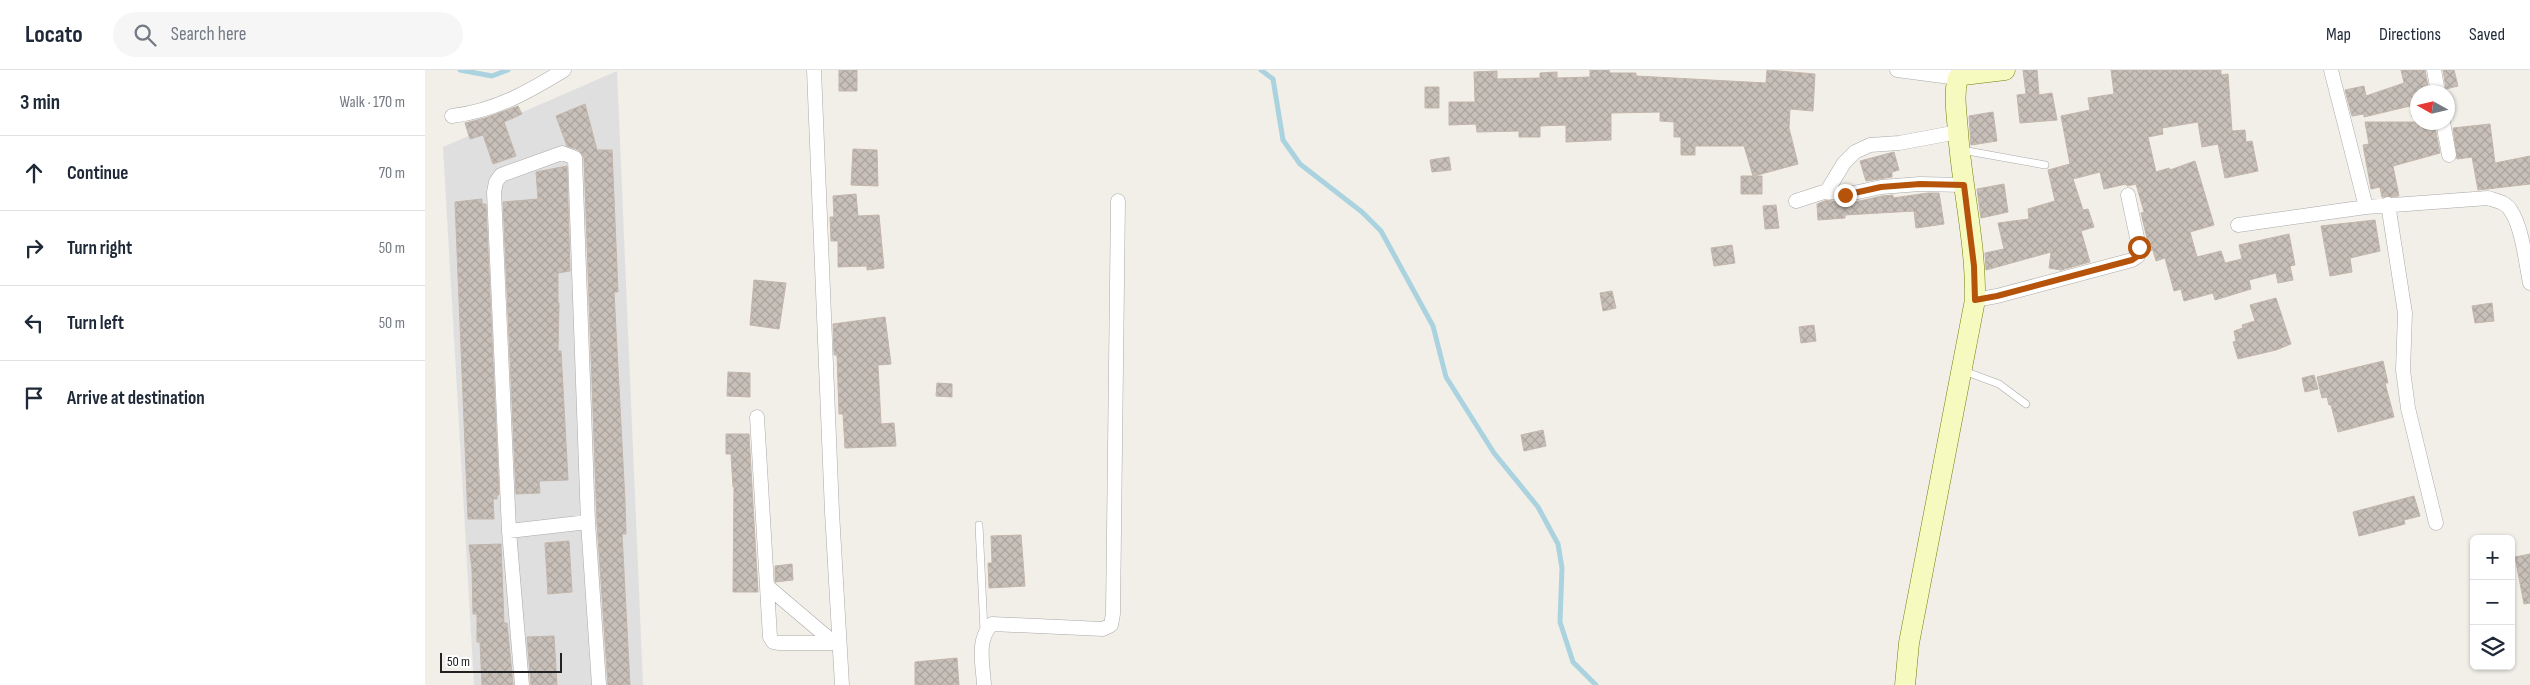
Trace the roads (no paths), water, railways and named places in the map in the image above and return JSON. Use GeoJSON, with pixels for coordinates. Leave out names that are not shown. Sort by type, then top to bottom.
{"type":"FeatureCollection","features":[{"type":"Feature","properties":{"kind":"street"},"geometry":{"type":"LineString","coordinates":[[452,116],[472,114],[509,102],[564,70]]}},
{"type":"Feature","properties":{"kind":"street"},"geometry":{"type":"LineString","coordinates":[[814,70],[836,642],[842,685]]}},
{"type":"Feature","properties":{"kind":"street"},"geometry":{"type":"LineString","coordinates":[[1897,70],[1949,75],[2005,70]]}},
{"type":"Feature","properties":{"kind":"street"},"geometry":{"type":"LineString","coordinates":[[2331,70],[2366,207]]}},
{"type":"Feature","properties":{"kind":"street"},"geometry":{"type":"LineString","coordinates":[[2434,70],[2437,85]]}},
{"type":"Feature","properties":{"kind":"street"},"geometry":{"type":"LineString","coordinates":[[1905,685],[1909,643],[1975,300],[1974,266],[1959,141],[1955,88],[1949,75]]}},
{"type":"Feature","properties":{"kind":"street"},"geometry":{"type":"LineString","coordinates":[[2444,130],[2449,155]]}},
{"type":"Feature","properties":{"kind":"street"},"geometry":{"type":"LineString","coordinates":[[1827,190],[1844,163],[1855,152],[1870,146],[1959,141]]}},
{"type":"Feature","properties":{"kind":"street"},"geometry":{"type":"LineString","coordinates":[[522,685],[509,531],[494,192],[496,182],[501,175],[562,153],[575,158],[588,522],[599,685]]}},
{"type":"Feature","properties":{"kind":"street"},"geometry":{"type":"LineString","coordinates":[[1797,201],[1827,190],[1845,195],[1881,187],[1920,184],[1964,185]]}},
{"type":"Feature","properties":{"kind":"street"},"geometry":{"type":"LineString","coordinates":[[1975,300],[1997,296],[2132,260],[2138,256],[2139,247],[2128,195]]}},
{"type":"Feature","properties":{"kind":"street"},"geometry":{"type":"LineString","coordinates":[[2238,225],[2388,204],[2487,198],[2502,202],[2511,209],[2516,220],[2530,283]]}},
{"type":"Feature","properties":{"kind":"street"},"geometry":{"type":"LineString","coordinates":[[984,685],[981,641],[984,632],[992,624],[1103,629],[1111,625],[1113,614],[1118,201]]}},
{"type":"Feature","properties":{"kind":"street"},"geometry":{"type":"LineString","coordinates":[[2388,204],[2405,313],[2403,370],[2408,408],[2435,523]]}},
{"type":"Feature","properties":{"kind":"street"},"geometry":{"type":"LineString","coordinates":[[757,417],[770,637],[773,642],[836,642]]}},
{"type":"Feature","properties":{"kind":"street"},"geometry":{"type":"LineString","coordinates":[[509,531],[588,522]]}},
{"type":"Feature","properties":{"kind":"street"},"geometry":{"type":"LineString","coordinates":[[767,586],[836,642]]}},
{"type":"Feature","properties":{"kind":"lane"},"geometry":{"type":"LineString","coordinates":[[1959,141],[2045,165]]}},
{"type":"Feature","properties":{"kind":"lane"},"geometry":{"type":"LineString","coordinates":[[1962,370],[1999,384],[2026,404]]}},
{"type":"Feature","properties":{"kind":"lane"},"geometry":{"type":"LineString","coordinates":[[979,525],[984,632]]}},
{"type":"Feature","properties":{"kind":"waterway"},"geometry":{"type":"LineString","coordinates":[[460,70],[492,76],[508,70]]}},
{"type":"Feature","properties":{"kind":"waterway"},"geometry":{"type":"LineString","coordinates":[[1261,70],[1273,79],[1283,140],[1300,164],[1362,212],[1381,231],[1433,326],[1446,377],[1494,453],[1538,507],[1558,544],[1562,568],[1560,622],[1573,662],[1596,685]]}}]}
